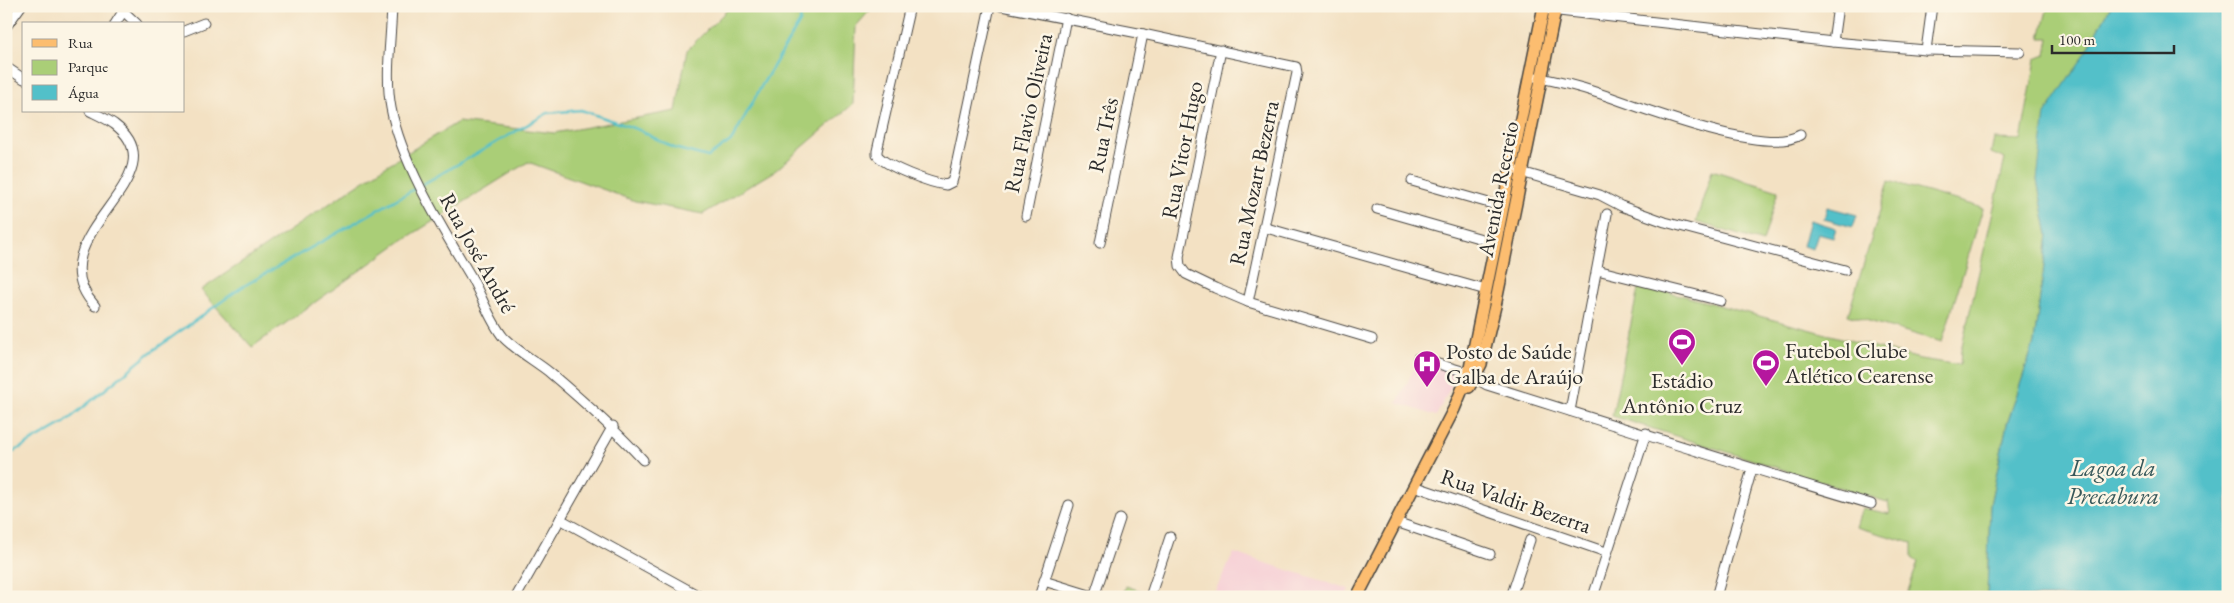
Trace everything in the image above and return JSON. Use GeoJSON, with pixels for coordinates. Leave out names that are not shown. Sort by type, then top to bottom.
{"type":"FeatureCollection","features":[{"type":"Feature","properties":{"kind":"main road","name":"Avenida Recreio"},"geometry":{"type":"LineString","coordinates":[[1472,376],[1481,364],[1495,306],[1516,170],[1550,8]]}},
{"type":"Feature","properties":{"kind":"main road","name":"Avenida Recreio"},"geometry":{"type":"LineString","coordinates":[[1472,376],[1486,290],[1503,207],[1516,170]]}},
{"type":"Feature","properties":{"kind":"main road"},"geometry":{"type":"LineString","coordinates":[[1357,597],[1472,376]]}},
{"type":"Feature","properties":{"kind":"street"},"geometry":{"type":"LineString","coordinates":[[6,27],[21,6]]}},
{"type":"Feature","properties":{"kind":"street","name":"Rua José André"},"geometry":{"type":"LineString","coordinates":[[392,6],[389,79],[391,108],[426,198],[502,334],[613,426],[643,460]]}},
{"type":"Feature","properties":{"kind":"street"},"geometry":{"type":"LineString","coordinates":[[910,6],[876,151],[877,155],[890,164],[942,184],[950,184],[954,175],[990,6]]}},
{"type":"Feature","properties":{"kind":"street"},"geometry":{"type":"LineString","coordinates":[[1001,6],[1221,50]]}},
{"type":"Feature","properties":{"kind":"street"},"geometry":{"type":"LineString","coordinates":[[1833,42],[1838,6]]}},
{"type":"Feature","properties":{"kind":"street"},"geometry":{"type":"LineString","coordinates":[[1926,50],[1932,6]]}},
{"type":"Feature","properties":{"kind":"street"},"geometry":{"type":"LineString","coordinates":[[116,22],[121,8],[135,22]]}},
{"type":"Feature","properties":{"kind":"street"},"geometry":{"type":"LineString","coordinates":[[1550,8],[1833,42],[1926,50],[2020,52]]}},
{"type":"Feature","properties":{"kind":"street","name":"Rua Flavio Oliveira"},"geometry":{"type":"LineString","coordinates":[[1026,216],[1066,18]]}},
{"type":"Feature","properties":{"kind":"street"},"geometry":{"type":"LineString","coordinates":[[185,31],[204,23]]}},
{"type":"Feature","properties":{"kind":"street","name":"Rua Três"},"geometry":{"type":"LineString","coordinates":[[1100,243],[1143,34]]}},
{"type":"Feature","properties":{"kind":"street","name":"Rua Mozart Bezerra"},"geometry":{"type":"LineString","coordinates":[[1221,50],[1295,65],[1297,73],[1248,302]]}},
{"type":"Feature","properties":{"kind":"street","name":"Rua Vitor Hugo"},"geometry":{"type":"LineString","coordinates":[[1221,50],[1179,257],[1180,266],[1186,274],[1248,302]]}},
{"type":"Feature","properties":{"kind":"street"},"geometry":{"type":"LineString","coordinates":[[6,67],[22,78]]}},
{"type":"Feature","properties":{"kind":"street"},"geometry":{"type":"LineString","coordinates":[[1535,77],[1598,92],[1737,136],[1778,141],[1791,140],[1800,135]]}},
{"type":"Feature","properties":{"kind":"street"},"geometry":{"type":"LineString","coordinates":[[92,112],[113,124],[124,134],[130,142],[135,158],[129,178],[86,242],[80,256],[81,287],[95,306]]}},
{"type":"Feature","properties":{"kind":"street"},"geometry":{"type":"LineString","coordinates":[[1516,170],[1600,195],[1621,206],[1665,222],[1845,270]]}},
{"type":"Feature","properties":{"kind":"street"},"geometry":{"type":"LineString","coordinates":[[1412,181],[1503,207]]}},
{"type":"Feature","properties":{"kind":"street"},"geometry":{"type":"LineString","coordinates":[[1377,209],[1496,243]]}},
{"type":"Feature","properties":{"kind":"street"},"geometry":{"type":"LineString","coordinates":[[1570,411],[1607,214]]}},
{"type":"Feature","properties":{"kind":"street"},"geometry":{"type":"LineString","coordinates":[[1263,227],[1486,290]]}},
{"type":"Feature","properties":{"kind":"street"},"geometry":{"type":"LineString","coordinates":[[1597,270],[1722,301]]}},
{"type":"Feature","properties":{"kind":"street"},"geometry":{"type":"LineString","coordinates":[[1248,302],[1372,339]]}},
{"type":"Feature","properties":{"kind":"street"},"geometry":{"type":"LineString","coordinates":[[1418,358],[1472,376],[1486,385],[1870,504]]}},
{"type":"Feature","properties":{"kind":"street"},"geometry":{"type":"LineString","coordinates":[[516,597],[613,426]]}},
{"type":"Feature","properties":{"kind":"street"},"geometry":{"type":"LineString","coordinates":[[1593,597],[1606,552],[1646,434]]}},
{"type":"Feature","properties":{"kind":"street"},"geometry":{"type":"LineString","coordinates":[[1716,597],[1752,469]]}},
{"type":"Feature","properties":{"kind":"street","name":"Rua Valdir Bezerra"},"geometry":{"type":"LineString","coordinates":[[1414,486],[1606,552]]}},
{"type":"Feature","properties":{"kind":"street"},"geometry":{"type":"LineString","coordinates":[[1038,597],[1069,505]]}},
{"type":"Feature","properties":{"kind":"street"},"geometry":{"type":"LineString","coordinates":[[560,519],[701,597]]}},
{"type":"Feature","properties":{"kind":"street"},"geometry":{"type":"LineString","coordinates":[[1044,581],[1095,597],[1120,519]]}},
{"type":"Feature","properties":{"kind":"street"},"geometry":{"type":"LineString","coordinates":[[1396,522],[1490,554]]}},
{"type":"Feature","properties":{"kind":"street"},"geometry":{"type":"LineString","coordinates":[[1150,597],[1170,537]]}},
{"type":"Feature","properties":{"kind":"street"},"geometry":{"type":"LineString","coordinates":[[1511,597],[1530,540]]}},
{"type":"Feature","properties":{"kind":"shaded area","name":"Posto de Saúde Galba de Araújo"},"geometry":{"type":"Polygon","coordinates":[[[1418,361],[1458,373],[1436,416],[1397,403],[1418,361]]]}},
{"type":"Feature","properties":{"kind":"shaded area"},"geometry":{"type":"Polygon","coordinates":[[[1234,553],[1349,589],[1346,597],[1212,597],[1234,553]]]}},
{"type":"Feature","properties":{"kind":"green space"},"geometry":{"type":"Polygon","coordinates":[[[731,6],[874,6],[856,26],[853,104],[776,170],[703,214],[635,201],[528,162],[400,242],[252,347],[201,290],[384,167],[458,122],[554,133],[676,111],[687,50],[731,6]]]}},
{"type":"Feature","properties":{"kind":"green space"},"geometry":{"type":"Polygon","coordinates":[[[2048,6],[2111,6],[2087,51],[2037,180],[2048,235],[2034,343],[2007,424],[1990,505],[1987,597],[1906,597],[1918,562],[1912,558],[1912,543],[1856,527],[1862,508],[1890,514],[1888,500],[1887,502],[1612,416],[1639,284],[1920,359],[1960,365],[1961,350],[2005,159],[1991,153],[1994,139],[2021,140],[2036,59],[2046,55],[2049,38],[2040,38],[2048,6]]]}},
{"type":"Feature","properties":{"kind":"green space"},"geometry":{"type":"Polygon","coordinates":[[[1712,170],[1778,191],[1763,242],[1696,222],[1712,170]]]}},
{"type":"Feature","properties":{"kind":"green space"},"geometry":{"type":"Polygon","coordinates":[[[1889,181],[1983,208],[1942,342],[1848,315],[1889,181]]]}},
{"type":"Feature","properties":{"kind":"green space"},"geometry":{"type":"Polygon","coordinates":[[[1126,586],[1147,593],[1146,597],[1123,595],[1126,586]]]}},
{"type":"Feature","properties":{"kind":"water","name":"Lagoa da Precabura"},"geometry":{"type":"Polygon","coordinates":[[[2111,6],[2228,6],[2228,597],[1987,597],[1990,505],[2007,424],[2034,343],[2048,235],[2037,180],[2045,114],[2087,51],[2111,6]]]}},
{"type":"Feature","properties":{"kind":"water"},"geometry":{"type":"Polygon","coordinates":[[[1827,207],[1857,215],[1853,227],[1824,219],[1827,207]]]}},
{"type":"Feature","properties":{"kind":"water"},"geometry":{"type":"Polygon","coordinates":[[[1810,220],[1836,228],[1833,238],[1818,234],[1813,249],[1803,246],[1810,220]]]}},
{"type":"Feature","properties":{"kind":"waterway"},"geometry":{"type":"LineString","coordinates":[[6,456],[64,423],[151,352],[242,287],[548,113],[581,110],[639,130],[674,148],[708,157],[732,140],[800,22],[802,6]]}},
{"type":"Feature","properties":{"kind":"place","name":"Estádio Antônio Cruz"},"geometry":{"type":"Point","coordinates":[1682,366]}},
{"type":"Feature","properties":{"kind":"place","name":"Futebol Clube Atlético Cearense"},"geometry":{"type":"Point","coordinates":[1766,387]}},
{"type":"Feature","properties":{"kind":"place","name":"Posto de Saúde Galba de Araújo"},"geometry":{"type":"Point","coordinates":[1427,388]}}]}
